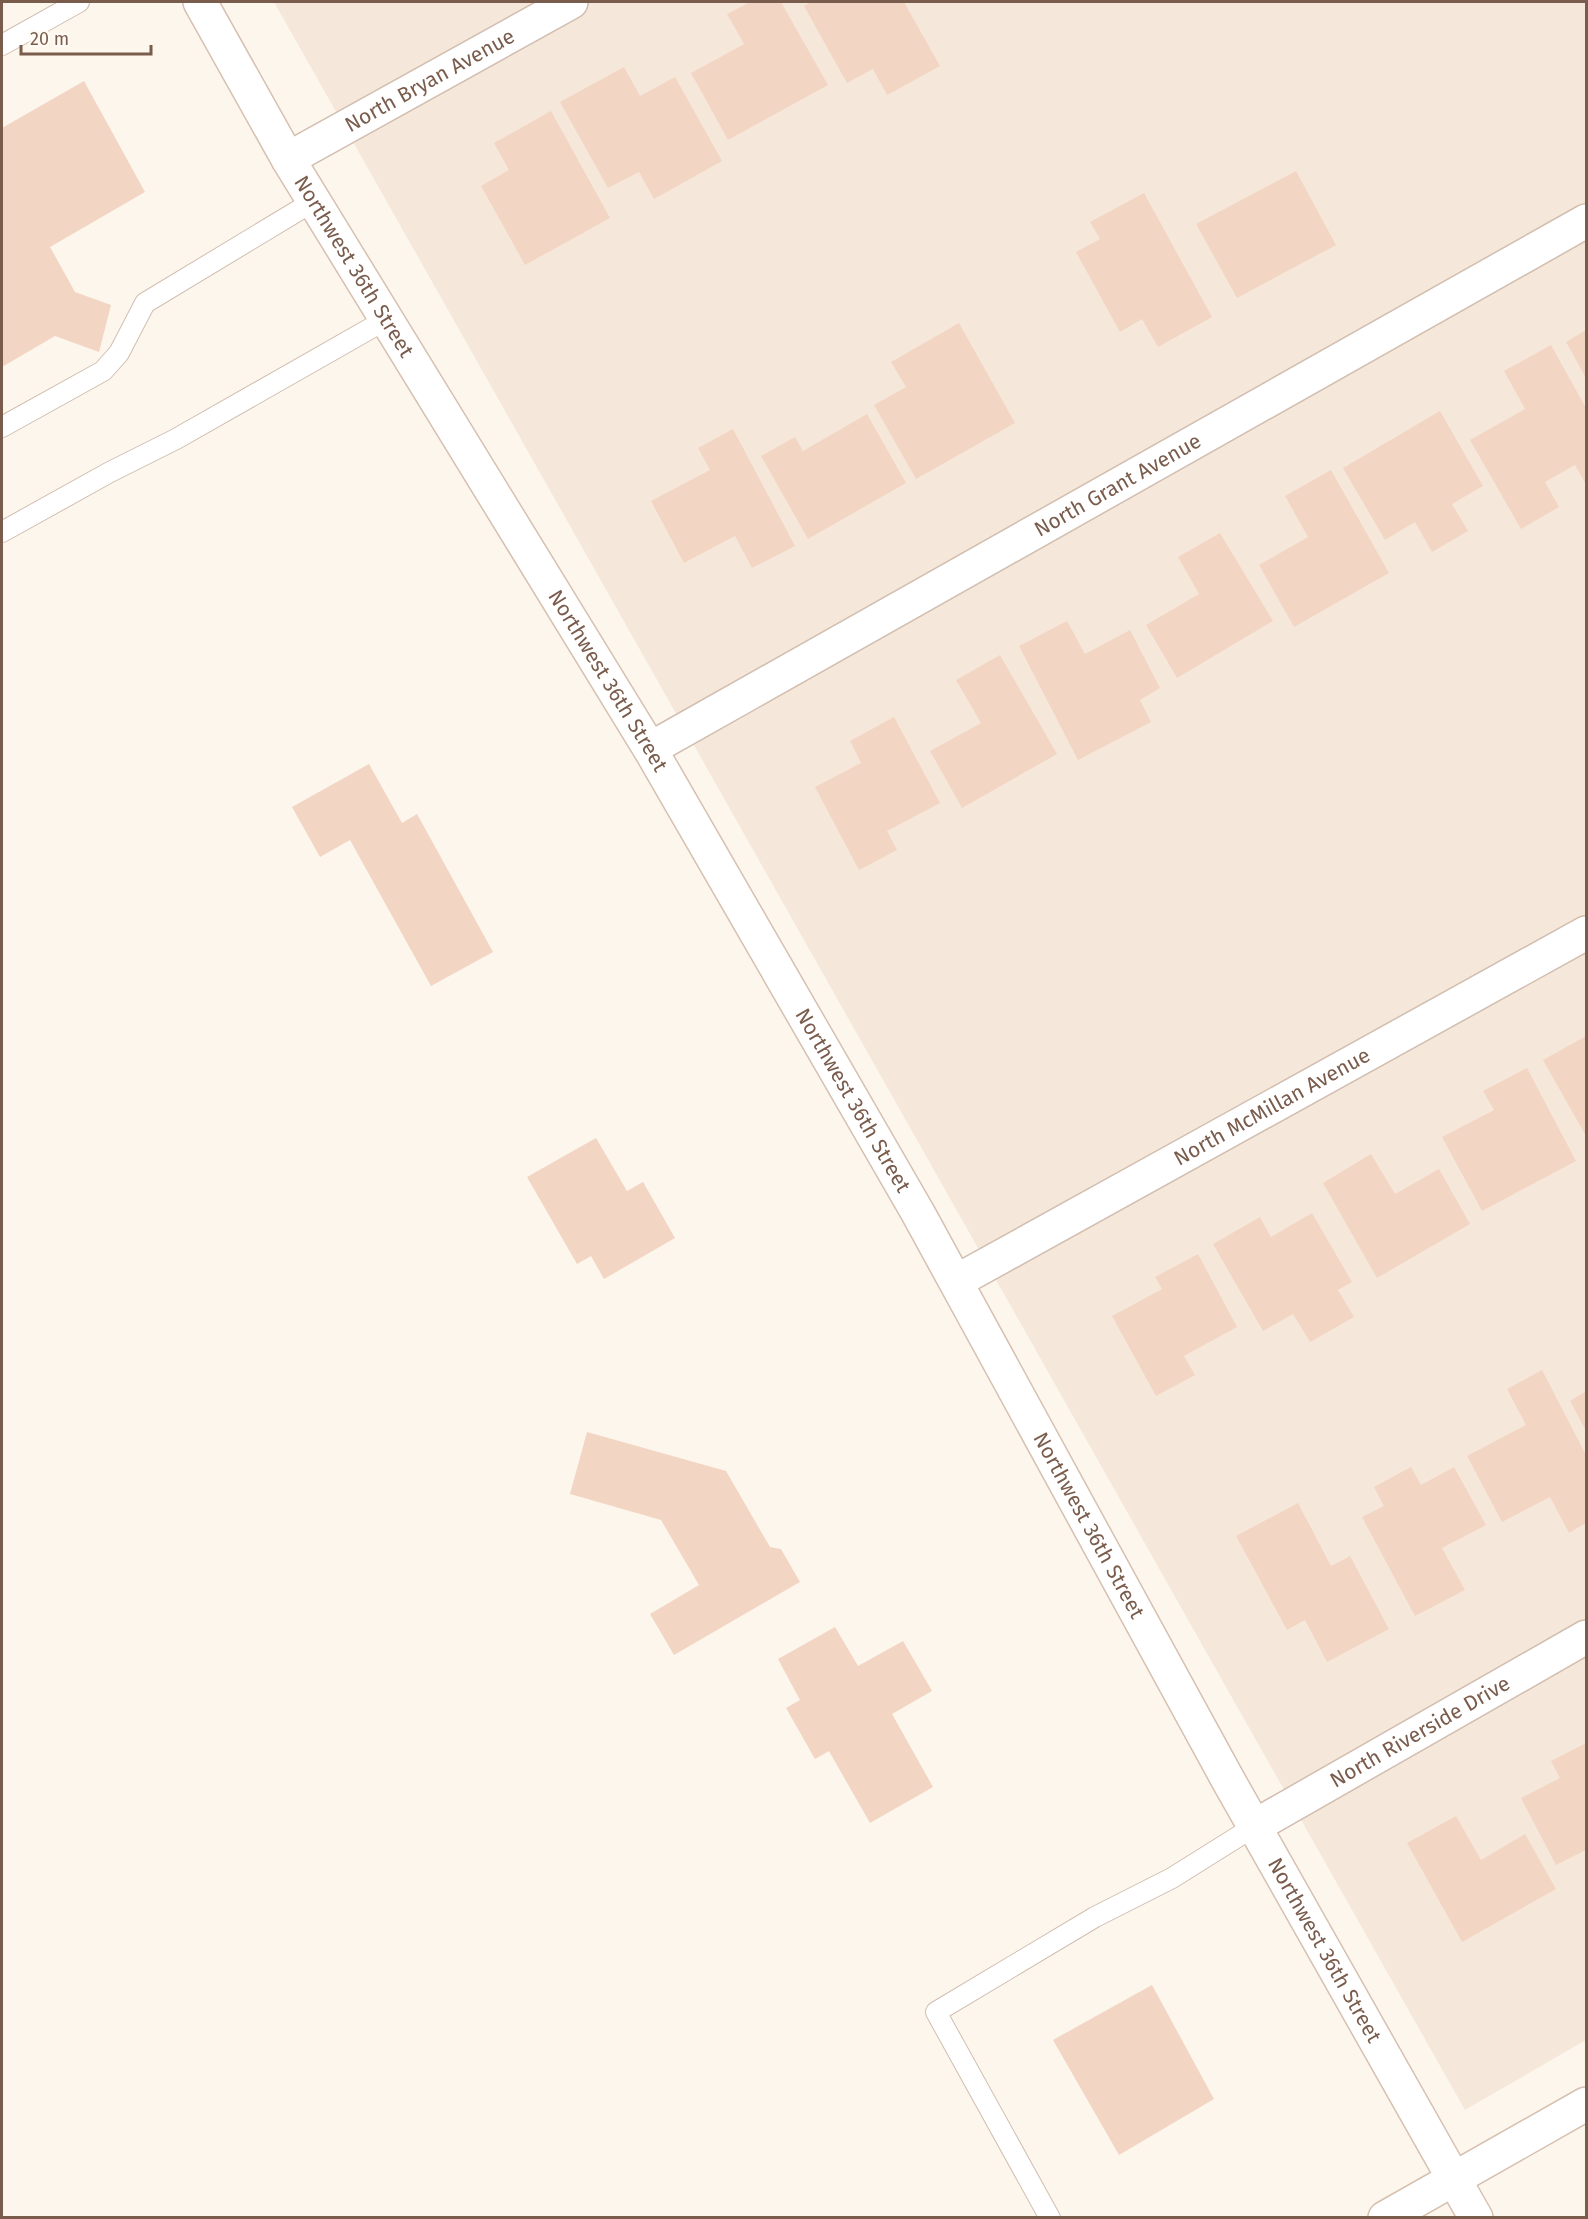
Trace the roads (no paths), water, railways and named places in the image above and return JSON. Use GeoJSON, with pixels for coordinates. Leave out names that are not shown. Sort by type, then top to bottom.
{"type":"FeatureCollection","features":[{"type":"Feature","properties":{"kind":"street","name":"Northwest 36th Street"},"geometry":{"type":"LineString","coordinates":[[200,2],[288,159],[650,749],[957,1281],[1056,1466],[1255,1826],[1476,2217]]}},
{"type":"Feature","properties":{"kind":"street","name":"North Bryan Avenue"},"geometry":{"type":"LineString","coordinates":[[288,159],[571,2]]}},
{"type":"Feature","properties":{"kind":"street","name":"North Grant Avenue"},"geometry":{"type":"LineString","coordinates":[[650,749],[1587,221]]}},
{"type":"Feature","properties":{"kind":"street","name":"North McMillan Avenue"},"geometry":{"type":"LineString","coordinates":[[957,1281],[1587,933]]}},
{"type":"Feature","properties":{"kind":"street","name":"North Riverside Drive"},"geometry":{"type":"LineString","coordinates":[[1255,1826],[1587,1637]]}},
{"type":"Feature","properties":{"kind":"street"},"geometry":{"type":"LineString","coordinates":[[1385,2217],[1587,2104]]}},
{"type":"Feature","properties":{"kind":"lane"},"geometry":{"type":"LineString","coordinates":[[2,45],[79,2]]}},
{"type":"Feature","properties":{"kind":"lane"},"geometry":{"type":"LineString","coordinates":[[2,427],[103,371],[119,353],[145,303],[314,201]]}},
{"type":"Feature","properties":{"kind":"lane"},"geometry":{"type":"LineString","coordinates":[[2,531],[176,439],[387,320]]}},
{"type":"Feature","properties":{"kind":"lane"},"geometry":{"type":"LineString","coordinates":[[1050,2217],[936,2012],[1095,1917],[1172,1878],[1255,1826]]}}]}
